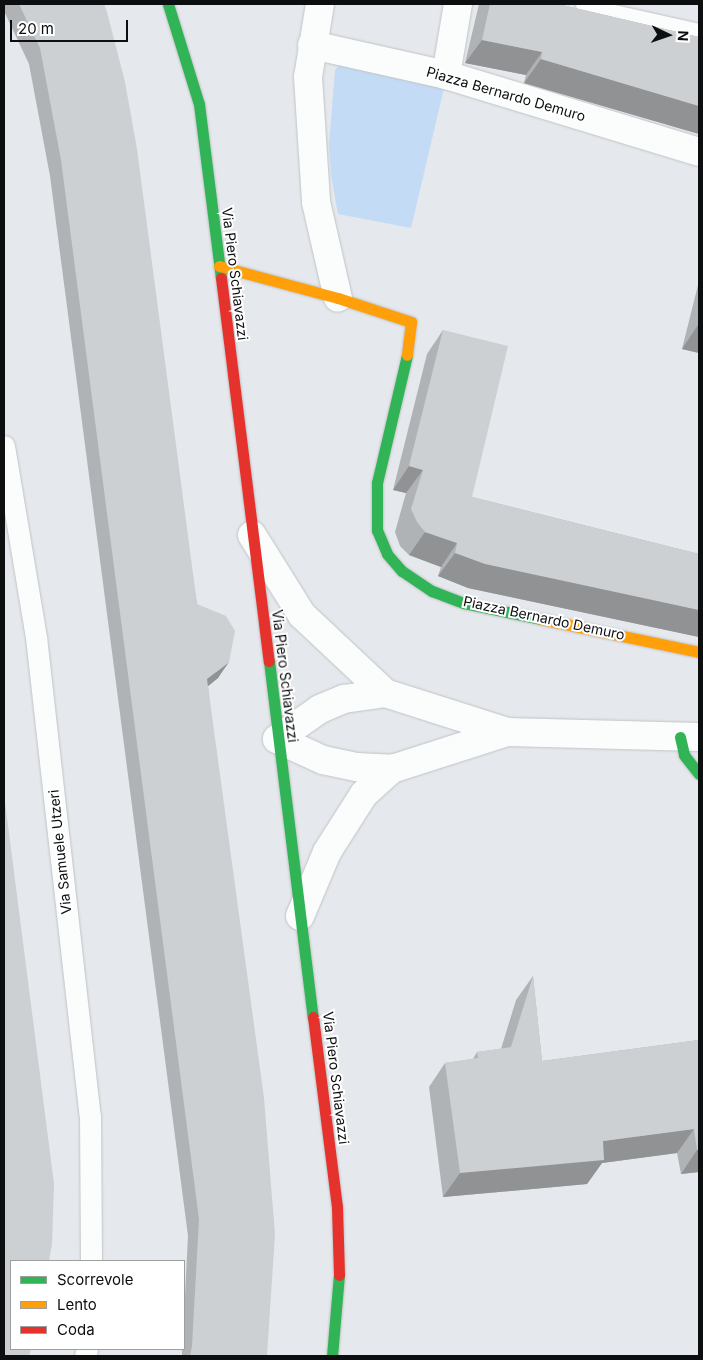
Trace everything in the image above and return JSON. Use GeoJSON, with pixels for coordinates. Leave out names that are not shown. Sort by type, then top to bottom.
{"type":"FeatureCollection","features":[{"type":"Feature","properties":{"kind":"main road","name":"Via Piero Schiavazzi"},"geometry":{"type":"LineString","coordinates":[[168,4],[199,104],[337,1207],[339,1279],[332,1356]]}},
{"type":"Feature","properties":{"kind":"main road","name":"Piazza Bernardo Demuro"},"geometry":{"type":"LineString","coordinates":[[219,266],[338,298],[411,322],[406,368],[377,483],[377,530],[387,554],[402,571],[432,591],[464,602],[699,652]]}},
{"type":"Feature","properties":{"kind":"main road"},"geometry":{"type":"LineString","coordinates":[[690,737],[684,754],[699,774]]}},
{"type":"Feature","properties":{"kind":"street"},"geometry":{"type":"LineString","coordinates":[[320,4],[308,77],[316,202],[338,298]]}},
{"type":"Feature","properties":{"kind":"street"},"geometry":{"type":"LineString","coordinates":[[446,75],[458,4]]}},
{"type":"Feature","properties":{"kind":"street"},"geometry":{"type":"LineString","coordinates":[[590,4],[596,15],[699,38]]}},
{"type":"Feature","properties":{"kind":"street","name":"Piazza Bernardo Demuro"},"geometry":{"type":"LineString","coordinates":[[312,45],[446,75],[699,152]]}},
{"type":"Feature","properties":{"kind":"street"},"geometry":{"type":"LineString","coordinates":[[252,535],[302,615],[385,693],[507,732],[690,737]]}},
{"type":"Feature","properties":{"kind":"street"},"geometry":{"type":"LineString","coordinates":[[278,739],[320,710],[344,699],[385,693]]}},
{"type":"Feature","properties":{"kind":"street"},"geometry":{"type":"LineString","coordinates":[[278,739],[323,760],[357,768],[392,769],[507,732]]}},
{"type":"Feature","properties":{"kind":"street"},"geometry":{"type":"LineString","coordinates":[[300,916],[327,852],[353,810],[364,794],[392,769]]}},
{"type":"Feature","properties":{"kind":"lane","name":"Via Samuele Utzeri"},"geometry":{"type":"LineString","coordinates":[[4,446],[36,637],[90,1115],[91,1260]]}},
{"type":"Feature","properties":{"kind":"shaded area"},"geometry":{"type":"Polygon","coordinates":[[[347,57],[445,84],[411,228],[338,214],[331,175],[329,144],[335,70],[347,57]]]}},
{"type":"Feature","properties":{"kind":"building"},"geometry":{"type":"Polygon","coordinates":[[[19,4],[104,4],[107,12],[125,82],[137,149],[197,604],[226,616],[235,631],[229,662],[207,679],[264,1098],[275,1234],[267,1356],[190,1356],[199,1219],[61,160],[40,48],[19,4]]]}},
{"type":"Feature","properties":{"kind":"building"},"geometry":{"type":"Polygon","coordinates":[[[490,4],[558,4],[699,37],[699,106],[541,59],[542,52],[482,40],[490,4]]]}},
{"type":"Feature","properties":{"kind":"building"},"geometry":{"type":"Polygon","coordinates":[[[443,330],[508,346],[472,497],[699,554],[699,610],[485,564],[455,553],[457,543],[425,532],[417,522],[411,509],[423,470],[409,466],[443,330]]]}},
{"type":"Feature","properties":{"kind":"building"},"geometry":{"type":"Polygon","coordinates":[[[4,794],[54,1184],[52,1244],[49,1260],[10,1260],[10,1350],[31,1350],[29,1356],[4,1356],[4,794]]]}},
{"type":"Feature","properties":{"kind":"building"},"geometry":{"type":"Polygon","coordinates":[[[533,976],[542,1061],[699,1040],[699,1150],[697,1150],[694,1129],[603,1141],[604,1160],[460,1173],[445,1063],[478,1058],[477,1052],[511,1047],[533,976]]]}},
{"type":"Feature","properties":{"kind":"traffic: fast"},"geometry":{"type":"LineString","coordinates":[[168,4],[199,104],[221,278]]}},
{"type":"Feature","properties":{"kind":"traffic: fast"},"geometry":{"type":"LineString","coordinates":[[407,355],[377,483],[377,530],[387,554],[402,571],[432,591],[464,603],[541,619]]}},
{"type":"Feature","properties":{"kind":"traffic: fast"},"geometry":{"type":"LineString","coordinates":[[269,661],[313,1017]]}},
{"type":"Feature","properties":{"kind":"traffic: fast"},"geometry":{"type":"LineString","coordinates":[[680,737],[684,755],[699,774]]}},
{"type":"Feature","properties":{"kind":"traffic: fast"},"geometry":{"type":"LineString","coordinates":[[332,1356],[339,1275]]}},
{"type":"Feature","properties":{"kind":"traffic: slow"},"geometry":{"type":"LineString","coordinates":[[219,266],[338,298],[411,322],[407,355]]}},
{"type":"Feature","properties":{"kind":"traffic: slow"},"geometry":{"type":"LineString","coordinates":[[541,619],[699,652]]}},
{"type":"Feature","properties":{"kind":"traffic: jam"},"geometry":{"type":"LineString","coordinates":[[221,278],[269,661]]}},
{"type":"Feature","properties":{"kind":"traffic: jam"},"geometry":{"type":"LineString","coordinates":[[313,1017],[337,1207],[339,1275]]}}]}
